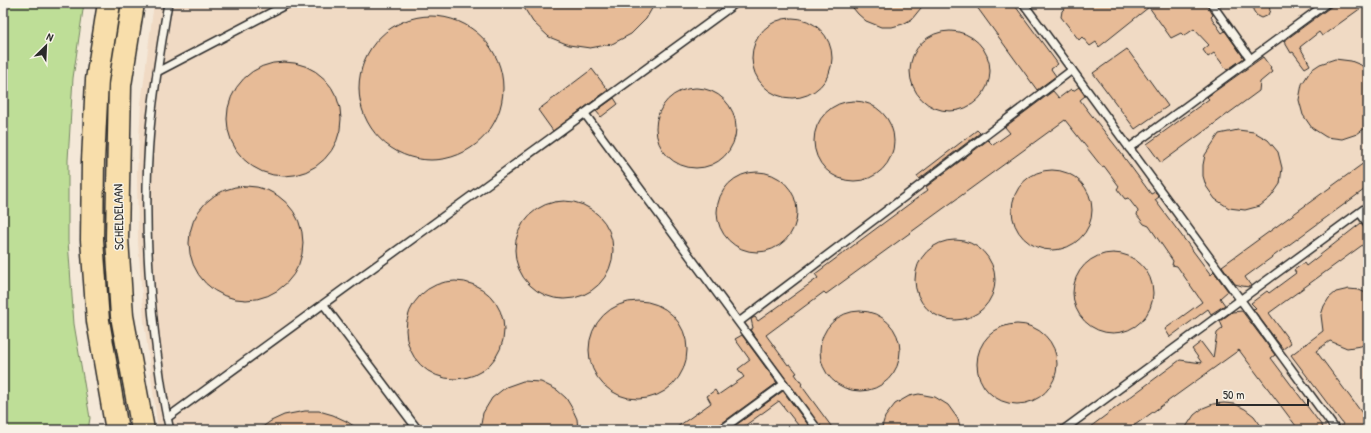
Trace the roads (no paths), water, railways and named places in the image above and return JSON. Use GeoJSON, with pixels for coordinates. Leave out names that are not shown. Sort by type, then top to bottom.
{"type":"FeatureCollection","features":[{"type":"Feature","properties":{"kind":"main road","name":"SCHELDELAAN"},"geometry":{"type":"LineString","coordinates":[[109,3],[97,80],[93,161],[92,240],[98,321],[117,430]]}},
{"type":"Feature","properties":{"kind":"main road","name":"SCHELDELAAN"},"geometry":{"type":"LineString","coordinates":[[133,3],[120,85],[117,238],[122,316],[142,430]]}},
{"type":"Feature","properties":{"kind":"lane"},"geometry":{"type":"LineString","coordinates":[[168,3],[157,72],[150,130],[147,192],[148,254],[152,310],[158,362],[170,430]]}},
{"type":"Feature","properties":{"kind":"lane"},"geometry":{"type":"LineString","coordinates":[[157,72],[289,3]]}},
{"type":"Feature","properties":{"kind":"lane"},"geometry":{"type":"LineString","coordinates":[[167,418],[324,305],[736,3]]}},
{"type":"Feature","properties":{"kind":"lane"},"geometry":{"type":"LineString","coordinates":[[1023,3],[1336,430]]}},
{"type":"Feature","properties":{"kind":"lane"},"geometry":{"type":"LineString","coordinates":[[1211,3],[1250,58]]}},
{"type":"Feature","properties":{"kind":"lane"},"geometry":{"type":"LineString","coordinates":[[1129,148],[1327,3]]}},
{"type":"Feature","properties":{"kind":"lane"},"geometry":{"type":"LineString","coordinates":[[739,322],[1072,70]]}},
{"type":"Feature","properties":{"kind":"lane"},"geometry":{"type":"LineString","coordinates":[[585,114],[818,430]]}},
{"type":"Feature","properties":{"kind":"lane"},"geometry":{"type":"LineString","coordinates":[[1063,430],[1368,206]]}},
{"type":"Feature","properties":{"kind":"lane"},"geometry":{"type":"LineString","coordinates":[[1360,213],[1368,224]]}},
{"type":"Feature","properties":{"kind":"lane"},"geometry":{"type":"LineString","coordinates":[[324,305],[418,430]]}},
{"type":"Feature","properties":{"kind":"lane"},"geometry":{"type":"LineString","coordinates":[[721,430],[784,384]]}}]}
